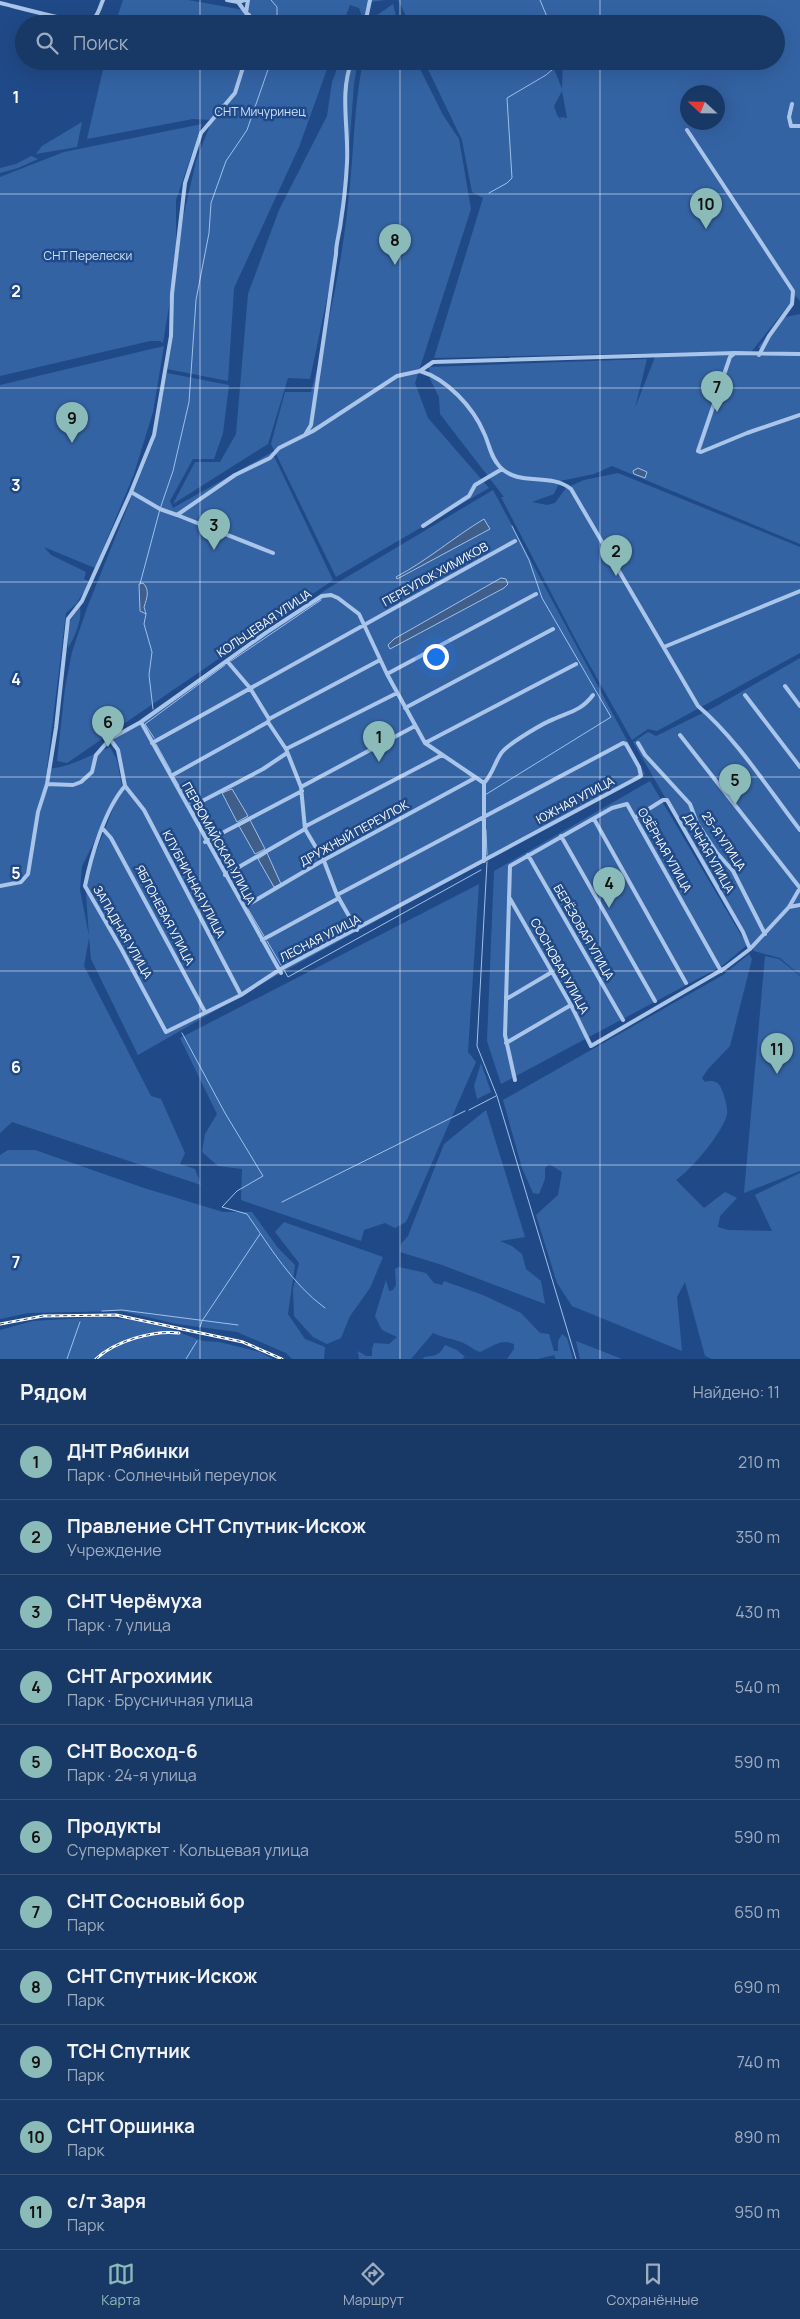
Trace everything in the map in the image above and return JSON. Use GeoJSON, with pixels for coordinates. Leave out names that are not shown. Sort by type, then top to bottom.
{"type":"FeatureCollection","features":[{"type":"Feature","properties":{"kind":"street"},"geometry":{"type":"LineString","coordinates":[[97,15],[103,0]]}},
{"type":"Feature","properties":{"kind":"street"},"geometry":{"type":"LineString","coordinates":[[227,0],[238,2],[247,0],[246,13]]}},
{"type":"Feature","properties":{"kind":"street"},"geometry":{"type":"LineString","coordinates":[[367,15],[370,0]]}},
{"type":"Feature","properties":{"kind":"street"},"geometry":{"type":"LineString","coordinates":[[238,2],[249,15]]}},
{"type":"Feature","properties":{"kind":"street"},"geometry":{"type":"LineString","coordinates":[[0,3],[53,15]]}},
{"type":"Feature","properties":{"kind":"street"},"geometry":{"type":"LineString","coordinates":[[0,886],[21,882],[28,874],[38,812],[47,784],[56,728],[68,619],[82,601],[132,492],[154,435],[171,336],[171,301],[185,183],[201,133],[235,93],[242,70]]}},
{"type":"Feature","properties":{"kind":"street"},"geometry":{"type":"LineString","coordinates":[[305,435],[310,426],[336,244],[341,222],[347,163],[345,91],[349,70]]}},
{"type":"Feature","properties":{"kind":"street"},"geometry":{"type":"LineString","coordinates":[[792,104],[789,117],[791,126],[800,126]]}},
{"type":"Feature","properties":{"kind":"street"},"geometry":{"type":"LineString","coordinates":[[687,130],[793,291],[792,304],[758,355]]}},
{"type":"Feature","properties":{"kind":"street"},"geometry":{"type":"LineString","coordinates":[[177,515],[235,475],[270,458],[279,448],[350,409],[397,376],[420,371],[433,362],[735,353],[758,355],[800,354]]}},
{"type":"Feature","properties":{"kind":"street"},"geometry":{"type":"LineString","coordinates":[[735,353],[730,357],[698,451],[701,452],[747,433],[800,415]]}},
{"type":"Feature","properties":{"kind":"street"},"geometry":{"type":"LineString","coordinates":[[420,371],[433,375],[448,386],[470,409],[484,432],[492,458],[502,469],[514,476],[560,481],[571,489],[698,706],[707,713],[745,758],[800,830]]}},
{"type":"Feature","properties":{"kind":"street"},"geometry":{"type":"LineString","coordinates":[[423,526],[470,496],[475,485],[502,469]]}},
{"type":"Feature","properties":{"kind":"street"},"geometry":{"type":"LineString","coordinates":[[132,492],[160,509],[273,553]]}},
{"type":"Feature","properties":{"kind":"street","name":"ПЕРЕУЛОК ХИМИКОВ"},"geometry":{"type":"LineString","coordinates":[[152,743],[515,542]]}},
{"type":"Feature","properties":{"kind":"street"},"geometry":{"type":"LineString","coordinates":[[664,647],[800,591]]}},
{"type":"Feature","properties":{"kind":"street"},"geometry":{"type":"LineString","coordinates":[[387,674],[536,594]]}},
{"type":"Feature","properties":{"kind":"street","name":"КОЛЬЦЕВАЯ УЛИЦА"},"geometry":{"type":"LineString","coordinates":[[47,784],[73,786],[81,782],[92,772],[96,755],[110,739],[141,722],[266,632],[327,595],[338,598],[355,609],[365,624],[387,674],[425,743],[484,783]]}},
{"type":"Feature","properties":{"kind":"street"},"geometry":{"type":"LineString","coordinates":[[406,708],[553,629]]}},
{"type":"Feature","properties":{"kind":"street"},"geometry":{"type":"LineString","coordinates":[[170,776],[268,720],[380,660]]}},
{"type":"Feature","properties":{"kind":"street"},"geometry":{"type":"LineString","coordinates":[[227,661],[250,688],[286,751],[301,789],[305,829],[338,897],[357,930]]}},
{"type":"Feature","properties":{"kind":"street"},"geometry":{"type":"LineString","coordinates":[[425,743],[576,664]]}},
{"type":"Feature","properties":{"kind":"street"},"geometry":{"type":"LineString","coordinates":[[785,686],[800,706]]}},
{"type":"Feature","properties":{"kind":"street"},"geometry":{"type":"LineString","coordinates":[[189,808],[263,769],[286,751],[397,693]]}},
{"type":"Feature","properties":{"kind":"street"},"geometry":{"type":"LineString","coordinates":[[484,861],[484,783],[492,776],[502,750],[553,719],[572,714],[587,704],[593,695]]}},
{"type":"Feature","properties":{"kind":"street"},"geometry":{"type":"LineString","coordinates":[[745,696],[800,767]]}},
{"type":"Feature","properties":{"kind":"street","name":"ПЕРВОМАЙСКАЯ УЛИЦА"},"geometry":{"type":"LineString","coordinates":[[141,722],[189,808],[205,842],[280,972]]}},
{"type":"Feature","properties":{"kind":"street"},"geometry":{"type":"LineString","coordinates":[[205,842],[415,726]]}},
{"type":"Feature","properties":{"kind":"street"},"geometry":{"type":"LineString","coordinates":[[680,734],[800,888],[789,907],[765,934],[750,949],[721,971]]}},
{"type":"Feature","properties":{"kind":"street"},"geometry":{"type":"LineString","coordinates":[[110,739],[118,750],[125,786]]}},
{"type":"Feature","properties":{"kind":"street","name":"ЮЖНАЯ УЛИЦА"},"geometry":{"type":"LineString","coordinates":[[484,818],[623,743],[626,744],[642,776],[484,861]]}},
{"type":"Feature","properties":{"kind":"street","name":"25-Я УЛИЦА"},"geometry":{"type":"LineString","coordinates":[[638,743],[645,755],[690,804],[697,823],[717,853],[733,871],[765,934]]}},
{"type":"Feature","properties":{"kind":"street"},"geometry":{"type":"LineString","coordinates":[[225,874],[305,829],[306,826],[442,755]]}},
{"type":"Feature","properties":{"kind":"street","name":"ДРУЖНЫЙ ПЕРЕУЛОК"},"geometry":{"type":"LineString","coordinates":[[244,907],[322,861],[475,778]]}},
{"type":"Feature","properties":{"kind":"street","name":"ЗАПАДНАЯ УЛИЦА"},"geometry":{"type":"LineString","coordinates":[[125,786],[116,796],[91,856],[85,886],[166,1032]]}},
{"type":"Feature","properties":{"kind":"street","name":"КЛУБНИЧНАЯ УЛИЦА"},"geometry":{"type":"LineString","coordinates":[[125,786],[144,810],[241,995]]}},
{"type":"Feature","properties":{"kind":"street","name":"ДАЧНАЯ УЛИЦА"},"geometry":{"type":"LineString","coordinates":[[636,817],[663,800],[667,800],[743,932],[750,949]]}},
{"type":"Feature","properties":{"kind":"street","name":"ОЗЁРНАЯ УЛИЦА"},"geometry":{"type":"LineString","coordinates":[[509,898],[510,866],[561,836],[622,804],[627,804],[721,971]]}},
{"type":"Feature","properties":{"kind":"street"},"geometry":{"type":"LineString","coordinates":[[262,940],[484,818]]}},
{"type":"Feature","properties":{"kind":"street"},"geometry":{"type":"LineString","coordinates":[[594,819],[686,983]]}},
{"type":"Feature","properties":{"kind":"street","name":"ЯБЛОНЕВАЯ УЛИЦА"},"geometry":{"type":"LineString","coordinates":[[103,829],[111,838],[151,909],[205,1012]]}},
{"type":"Feature","properties":{"kind":"street"},"geometry":{"type":"LineString","coordinates":[[561,836],[655,1002]]}},
{"type":"Feature","properties":{"kind":"street","name":"БЕРЁЗОВАЯ УЛИЦА"},"geometry":{"type":"LineString","coordinates":[[528,854],[623,1020]]}},
{"type":"Feature","properties":{"kind":"street","name":"ЛЕСНАЯ УЛИЦА"},"geometry":{"type":"LineString","coordinates":[[166,1032],[241,995],[484,861]]}},
{"type":"Feature","properties":{"kind":"street"},"geometry":{"type":"LineString","coordinates":[[509,898],[506,1043],[515,1080]]}},
{"type":"Feature","properties":{"kind":"street","name":"СОСНОВАЯ УЛИЦА"},"geometry":{"type":"LineString","coordinates":[[509,898],[571,1005],[591,1046],[721,971]]}},
{"type":"Feature","properties":{"kind":"street"},"geometry":{"type":"LineString","coordinates":[[789,907],[800,905]]}},
{"type":"Feature","properties":{"kind":"street"},"geometry":{"type":"LineString","coordinates":[[506,997],[508,998],[552,972]]}},
{"type":"Feature","properties":{"kind":"street"},"geometry":{"type":"LineString","coordinates":[[506,1043],[571,1005]]}},
{"type":"Feature","properties":{"kind":"green space"},"geometry":{"type":"Polygon","coordinates":[[[123,0],[188,0],[244,10],[249,0],[385,0],[370,2],[368,15],[361,15],[359,8],[350,5],[346,15],[118,15],[123,0]]]}},
{"type":"Feature","properties":{"kind":"green space"},"geometry":{"type":"Polygon","coordinates":[[[398,0],[800,0],[800,301],[796,296],[752,351],[434,358],[483,198],[472,192],[462,140],[428,70],[555,70],[562,89],[563,70],[785,70],[785,15],[406,15],[398,0]],[[562,91],[554,106],[561,120],[560,117],[567,118],[562,91]]]}},
{"type":"Feature","properties":{"kind":"green space"},"geometry":{"type":"Polygon","coordinates":[[[393,4],[396,15],[377,15],[393,4]]]}},
{"type":"Feature","properties":{"kind":"green space","name":"СНТ Мичуринец"},"geometry":{"type":"Polygon","coordinates":[[[103,70],[327,70],[299,147],[234,288],[228,381],[167,369],[173,336],[173,296],[183,218],[196,161],[212,120],[193,119],[87,139],[103,70]]]}},
{"type":"Feature","properties":{"kind":"green space"},"geometry":{"type":"Polygon","coordinates":[[[337,70],[356,70],[344,217],[310,379],[288,378],[268,444],[173,504],[195,462],[220,462],[236,434],[248,294],[279,210],[327,116],[332,82],[337,70]]]}},
{"type":"Feature","properties":{"kind":"green space"},"geometry":{"type":"Polygon","coordinates":[[[362,70],[420,70],[443,115],[459,139],[471,209],[415,383],[428,418],[489,488],[336,577],[271,444],[285,392],[311,392],[334,294],[343,244],[362,70]]]}},
{"type":"Feature","properties":{"kind":"green space"},"geometry":{"type":"Polygon","coordinates":[[[82,122],[77,147],[36,154],[42,146],[82,122]]]}},
{"type":"Feature","properties":{"kind":"green space","name":"СНТ Перелески"},"geometry":{"type":"Polygon","coordinates":[[[202,124],[176,200],[176,263],[163,343],[160,341],[150,341],[0,376],[0,177],[64,152],[202,124]]]}},
{"type":"Feature","properties":{"kind":"green space"},"geometry":{"type":"Polygon","coordinates":[[[31,156],[38,159],[18,168],[0,173],[0,168],[16,164],[31,156]]]}},
{"type":"Feature","properties":{"kind":"green space"},"geometry":{"type":"Polygon","coordinates":[[[800,314],[800,544],[612,466],[594,474],[560,481],[554,494],[532,502],[547,505],[555,503],[566,488],[584,480],[618,473],[800,547],[800,653],[657,731],[648,729],[632,740],[580,648],[501,497],[504,497],[440,414],[439,397],[430,379],[429,367],[647,359],[635,408],[655,357],[776,354],[766,354],[758,347],[781,318],[800,314]]]}},
{"type":"Feature","properties":{"kind":"green space"},"geometry":{"type":"Polygon","coordinates":[[[164,346],[153,412],[134,474],[95,568],[44,547],[51,555],[86,572],[84,579],[90,582],[76,604],[66,613],[47,768],[70,764],[110,747],[117,760],[122,787],[124,783],[117,750],[112,739],[327,589],[493,490],[645,774],[281,973],[138,1055],[91,959],[89,938],[84,966],[151,1096],[161,1099],[185,1153],[180,1164],[195,1169],[201,1185],[12,1122],[0,1133],[0,887],[20,883],[0,885],[0,385],[164,346]],[[121,789],[82,866],[80,890],[89,936],[85,879],[121,789]]]}},
{"type":"Feature","properties":{"kind":"green space"},"geometry":{"type":"Polygon","coordinates":[[[167,373],[229,385],[223,433],[214,459],[193,459],[170,501],[173,508],[272,452],[333,580],[67,763],[57,761],[65,688],[72,652],[87,608],[154,441],[167,373]]]}},
{"type":"Feature","properties":{"kind":"green space"},"geometry":{"type":"Polygon","coordinates":[[[80,607],[79,623],[68,648],[68,624],[80,607]]]}},
{"type":"Feature","properties":{"kind":"green space"},"geometry":{"type":"Polygon","coordinates":[[[800,658],[800,975],[780,958],[754,951],[633,742],[648,732],[656,736],[715,707],[800,658]]]}},
{"type":"Feature","properties":{"kind":"green space"},"geometry":{"type":"Polygon","coordinates":[[[650,781],[747,945],[722,966],[501,1084],[487,1041],[494,871],[650,781]]]}},
{"type":"Feature","properties":{"kind":"green space"},"geometry":{"type":"Polygon","coordinates":[[[479,884],[468,1052],[476,1062],[406,1222],[395,1228],[385,1223],[364,1230],[361,1241],[241,1200],[242,1169],[218,1166],[202,1152],[205,1134],[217,1114],[180,1038],[479,884]]]}},
{"type":"Feature","properties":{"kind":"green space"},"geometry":{"type":"Polygon","coordinates":[[[749,954],[752,959],[730,1046],[702,1078],[705,1082],[714,1082],[720,1086],[727,1108],[725,1121],[706,1150],[676,1180],[704,1208],[725,1192],[737,1198],[720,1216],[718,1227],[728,1230],[772,1231],[755,1195],[800,1173],[800,1359],[712,1359],[705,1356],[685,1282],[677,1297],[682,1351],[572,1306],[557,1283],[536,1215],[558,1195],[562,1172],[549,1164],[545,1168],[545,1179],[539,1194],[533,1193],[522,1168],[503,1100],[723,975],[749,954]]]}},
{"type":"Feature","properties":{"kind":"green space"},"geometry":{"type":"Polygon","coordinates":[[[765,956],[779,959],[800,976],[800,1171],[744,1193],[765,956]]]}},
{"type":"Feature","properties":{"kind":"green space"},"geometry":{"type":"Polygon","coordinates":[[[481,1063],[491,1092],[477,1099],[474,1086],[481,1063]]]}},
{"type":"Feature","properties":{"kind":"green space"},"geometry":{"type":"Polygon","coordinates":[[[486,1110],[525,1237],[500,1241],[512,1246],[522,1254],[526,1269],[541,1281],[545,1304],[442,1265],[400,1252],[401,1244],[408,1236],[444,1144],[486,1110]]]}},
{"type":"Feature","properties":{"kind":"green space"},"geometry":{"type":"Polygon","coordinates":[[[8,1150],[35,1150],[144,1188],[223,1212],[252,1212],[278,1248],[295,1265],[288,1314],[305,1339],[325,1347],[324,1359],[292,1359],[286,1353],[237,1332],[177,1324],[121,1311],[29,1313],[0,1319],[0,1155],[8,1150]]]}},
{"type":"Feature","properties":{"kind":"green space"},"geometry":{"type":"Polygon","coordinates":[[[284,1222],[383,1257],[370,1288],[350,1316],[341,1338],[327,1344],[313,1337],[294,1316],[293,1289],[299,1263],[275,1232],[284,1222]]]}},
{"type":"Feature","properties":{"kind":"green space"},"geometry":{"type":"Polygon","coordinates":[[[399,1267],[426,1273],[434,1283],[442,1285],[444,1281],[483,1295],[521,1313],[540,1333],[549,1334],[554,1351],[558,1351],[558,1341],[562,1334],[567,1338],[573,1359],[556,1359],[554,1355],[538,1359],[507,1359],[514,1349],[514,1344],[509,1342],[501,1343],[480,1352],[464,1343],[433,1333],[411,1359],[359,1359],[358,1351],[366,1356],[372,1356],[374,1343],[389,1344],[397,1337],[382,1330],[375,1316],[386,1280],[389,1291],[393,1290],[396,1285],[395,1269],[399,1267]]]}},
{"type":"Feature","properties":{"kind":"green space"},"geometry":{"type":"Polygon","coordinates":[[[99,1317],[132,1320],[167,1328],[203,1341],[219,1342],[260,1352],[273,1359],[0,1359],[0,1330],[33,1321],[99,1317]]]}},
{"type":"Feature","properties":{"kind":"green space"},"geometry":{"type":"Polygon","coordinates":[[[576,1341],[622,1359],[580,1359],[576,1341]]]}},
{"type":"Feature","properties":{"kind":"green space"},"geometry":{"type":"Polygon","coordinates":[[[445,1345],[457,1350],[465,1357],[462,1359],[423,1359],[424,1357],[439,1353],[445,1345]]]}},
{"type":"Feature","properties":{"kind":"shaded area"},"geometry":{"type":"Polygon","coordinates":[[[638,468],[647,472],[645,478],[634,474],[633,471],[638,468]]]}},
{"type":"Feature","properties":{"kind":"shaded area"},"geometry":{"type":"Polygon","coordinates":[[[484,519],[490,529],[397,579],[396,577],[484,519]]]}},
{"type":"Feature","properties":{"kind":"shaded area"},"geometry":{"type":"Polygon","coordinates":[[[501,578],[506,579],[508,584],[504,588],[390,649],[388,645],[394,639],[501,578]]]}},
{"type":"Feature","properties":{"kind":"shaded area"},"geometry":{"type":"Polygon","coordinates":[[[143,583],[147,591],[144,607],[146,614],[140,611],[139,584],[143,583]]]}},
{"type":"Feature","properties":{"kind":"shaded area"},"geometry":{"type":"Polygon","coordinates":[[[232,789],[248,816],[237,822],[222,793],[232,789]]]}},
{"type":"Feature","properties":{"kind":"shaded area"},"geometry":{"type":"Polygon","coordinates":[[[250,820],[265,849],[255,854],[239,826],[250,820]]]}},
{"type":"Feature","properties":{"kind":"shaded area"},"geometry":{"type":"Polygon","coordinates":[[[267,853],[281,884],[274,887],[258,859],[267,853]]]}},
{"type":"Feature","properties":{"kind":"waterway"},"geometry":{"type":"LineString","coordinates":[[271,0],[277,7],[277,15]]}},
{"type":"Feature","properties":{"kind":"waterway"},"geometry":{"type":"LineString","coordinates":[[540,0],[546,15]]}},
{"type":"Feature","properties":{"kind":"waterway"},"geometry":{"type":"LineString","coordinates":[[140,584],[160,509],[173,471],[189,402],[196,300],[209,233],[211,203],[226,161],[247,130],[268,70]]}},
{"type":"Feature","properties":{"kind":"waterway"},"geometry":{"type":"LineString","coordinates":[[489,193],[512,178],[507,98],[552,70]]}},
{"type":"Feature","properties":{"kind":"waterway"},"geometry":{"type":"LineString","coordinates":[[485,795],[611,717],[542,598],[529,560],[512,526]]}},
{"type":"Feature","properties":{"kind":"waterway"},"geometry":{"type":"LineString","coordinates":[[231,661],[321,600]]}},
{"type":"Feature","properties":{"kind":"waterway"},"geometry":{"type":"LineString","coordinates":[[146,614],[144,624],[152,652],[149,675],[153,709]]}},
{"type":"Feature","properties":{"kind":"waterway"},"geometry":{"type":"LineString","coordinates":[[154,738],[145,724],[225,665]]}},
{"type":"Feature","properties":{"kind":"waterway"},"geometry":{"type":"LineString","coordinates":[[156,744],[171,771]]}},
{"type":"Feature","properties":{"kind":"waterway"},"geometry":{"type":"LineString","coordinates":[[174,777],[190,804]]}},
{"type":"Feature","properties":{"kind":"waterway"},"geometry":{"type":"LineString","coordinates":[[192,809],[195,815]]}},
{"type":"Feature","properties":{"kind":"waterway"},"geometry":{"type":"LineString","coordinates":[[486,830],[487,855]]}},
{"type":"Feature","properties":{"kind":"waterway"},"geometry":{"type":"LineString","coordinates":[[487,862],[477,1046],[497,1096],[576,1359]]}},
{"type":"Feature","properties":{"kind":"waterway"},"geometry":{"type":"LineString","coordinates":[[284,970],[288,977],[481,870]]}},
{"type":"Feature","properties":{"kind":"waterway"},"geometry":{"type":"LineString","coordinates":[[248,909],[264,936]]}},
{"type":"Feature","properties":{"kind":"waterway"},"geometry":{"type":"LineString","coordinates":[[267,941],[281,965]]}},
{"type":"Feature","properties":{"kind":"waterway"},"geometry":{"type":"LineString","coordinates":[[182,1033],[225,1113],[263,1176],[237,1191],[222,1207],[247,1214],[292,1276],[302,1288],[325,1308]]}},
{"type":"Feature","properties":{"kind":"waterway"},"geometry":{"type":"LineString","coordinates":[[469,1110],[496,1096]]}},
{"type":"Feature","properties":{"kind":"waterway"},"geometry":{"type":"LineString","coordinates":[[282,1202],[465,1111]]}},
{"type":"Feature","properties":{"kind":"waterway"},"geometry":{"type":"LineString","coordinates":[[200,1327],[202,1321],[260,1234]]}},
{"type":"Feature","properties":{"kind":"waterway"},"geometry":{"type":"LineString","coordinates":[[102,1311],[122,1310],[238,1325]]}},
{"type":"Feature","properties":{"kind":"waterway"},"geometry":{"type":"LineString","coordinates":[[67,1359],[80,1322]]}},
{"type":"Feature","properties":{"kind":"waterway"},"geometry":{"type":"LineString","coordinates":[[186,1359],[197,1341]]}},
{"type":"Feature","properties":{"kind":"railway"},"geometry":{"type":"LineString","coordinates":[[0,1324],[43,1316],[116,1315],[243,1342],[282,1359]]}},
{"type":"Feature","properties":{"kind":"railway"},"geometry":{"type":"LineString","coordinates":[[96,1359],[113,1347],[135,1338],[158,1333],[179,1333]]}},
{"type":"Feature","properties":{"kind":"place","name":"СНТ Оршинка"},"geometry":{"type":"Point","coordinates":[706,229]}},
{"type":"Feature","properties":{"kind":"place","name":"СНТ Спутник-Искож"},"geometry":{"type":"Point","coordinates":[395,265]}},
{"type":"Feature","properties":{"kind":"place","name":"СНТ Сосновый бор"},"geometry":{"type":"Point","coordinates":[717,412]}},
{"type":"Feature","properties":{"kind":"place","name":"ТСН Спутник"},"geometry":{"type":"Point","coordinates":[72,443]}},
{"type":"Feature","properties":{"kind":"place","name":"СНТ Черёмуха"},"geometry":{"type":"Point","coordinates":[214,550]}},
{"type":"Feature","properties":{"kind":"place","name":"Правление СНТ Спутник-Искож"},"geometry":{"type":"Point","coordinates":[616,576]}},
{"type":"Feature","properties":{"kind":"place","name":"Продукты"},"geometry":{"type":"Point","coordinates":[108,747]}},
{"type":"Feature","properties":{"kind":"place","name":"ДНТ Рябинки"},"geometry":{"type":"Point","coordinates":[379,762]}},
{"type":"Feature","properties":{"kind":"place","name":"СНТ Восход-6"},"geometry":{"type":"Point","coordinates":[735,805]}},
{"type":"Feature","properties":{"kind":"place","name":"СНТ Агрохимик"},"geometry":{"type":"Point","coordinates":[609,908]}},
{"type":"Feature","properties":{"kind":"place","name":"с/т Заря"},"geometry":{"type":"Point","coordinates":[777,1074]}}]}
